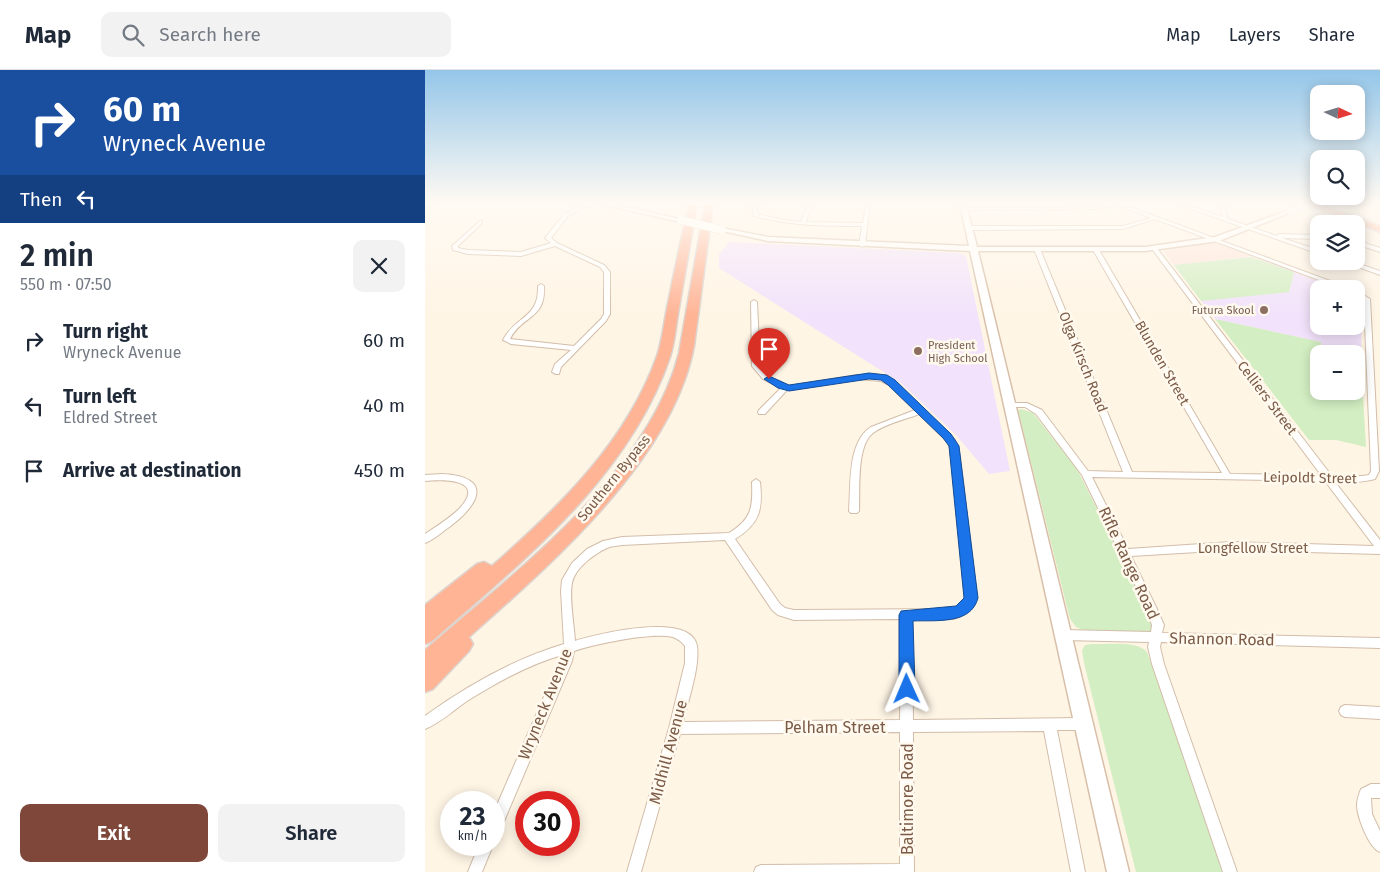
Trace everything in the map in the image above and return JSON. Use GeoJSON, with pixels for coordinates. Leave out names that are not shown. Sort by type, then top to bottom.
{"type":"FeatureCollection","features":[{"type":"Feature","properties":{"kind":"highway","name":"Southern Bypass"},"geometry":{"type":"LineString","coordinates":[[425,635],[550,523],[598,470],[640,411],[658,375],[664,355],[686,241]]}},
{"type":"Feature","properties":{"kind":"highway","name":"Southern Bypass"},"geometry":{"type":"LineString","coordinates":[[425,664],[537,564],[582,520],[629,464],[647,438],[672,394],[685,356],[703,241]]}},
{"type":"Feature","properties":{"kind":"highway"},"geometry":{"type":"LineString","coordinates":[[425,617],[499,557],[537,522],[640,411]]}},
{"type":"Feature","properties":{"kind":"highway"},"geometry":{"type":"LineString","coordinates":[[425,682],[537,564]]}},
{"type":"Feature","properties":{"kind":"street"},"geometry":{"type":"LineString","coordinates":[[460,241],[455,246],[455,249],[466,252],[521,254],[555,244]]}},
{"type":"Feature","properties":{"kind":"street"},"geometry":{"type":"LineString","coordinates":[[552,241],[598,264],[608,274],[606,317],[558,366],[556,372]]}},
{"type":"Feature","properties":{"kind":"street"},"geometry":{"type":"LineString","coordinates":[[812,241],[974,250],[1154,248],[1199,241]]}},
{"type":"Feature","properties":{"kind":"street"},"geometry":{"type":"LineString","coordinates":[[972,241],[1118,872]]}},
{"type":"Feature","properties":{"kind":"street"},"geometry":{"type":"LineString","coordinates":[[1222,241],[1325,280]]}},
{"type":"Feature","properties":{"kind":"street"},"geometry":{"type":"LineString","coordinates":[[1288,241],[1310,249]]}},
{"type":"Feature","properties":{"kind":"street"},"geometry":{"type":"LineString","coordinates":[[1365,245],[1380,250]]}},
{"type":"Feature","properties":{"kind":"street","name":"Celliers Street"},"geometry":{"type":"LineString","coordinates":[[1154,248],[1380,548]]}},
{"type":"Feature","properties":{"kind":"street","name":"Olga Kirsch Road"},"geometry":{"type":"LineString","coordinates":[[1038,250],[1128,474]]}},
{"type":"Feature","properties":{"kind":"street","name":"Blunden Street"},"geometry":{"type":"LineString","coordinates":[[1096,250],[1228,476]]}},
{"type":"Feature","properties":{"kind":"street"},"geometry":{"type":"LineString","coordinates":[[1365,268],[1380,273]]}},
{"type":"Feature","properties":{"kind":"street"},"geometry":{"type":"LineString","coordinates":[[541,286],[542,295],[537,309],[510,333],[506,340],[576,348]]}},
{"type":"Feature","properties":{"kind":"street","name":"Leipoldt Street"},"geometry":{"type":"LineString","coordinates":[[1086,474],[1368,479],[1374,475],[1367,299],[1365,298]]}},
{"type":"Feature","properties":{"kind":"street"},"geometry":{"type":"LineString","coordinates":[[754,302],[757,369],[761,374],[786,388]]}},
{"type":"Feature","properties":{"kind":"street"},"geometry":{"type":"LineString","coordinates":[[1369,347],[1380,349]]}},
{"type":"Feature","properties":{"kind":"street"},"geometry":{"type":"LineString","coordinates":[[756,482],[756,505],[751,522],[730,537],[776,607],[782,612],[803,616],[953,614],[965,609],[969,604],[971,590],[955,451],[951,440],[892,382],[879,376],[869,376],[786,388],[762,412]]}},
{"type":"Feature","properties":{"kind":"street","name":"Rifle Range Road"},"geometry":{"type":"LineString","coordinates":[[1010,405],[1027,406],[1039,412],[1086,474],[1126,553],[1157,620],[1154,647],[1158,664],[1230,872]]}},
{"type":"Feature","properties":{"kind":"street"},"geometry":{"type":"LineString","coordinates":[[855,511],[859,449],[864,437],[873,430],[920,411]]}},
{"type":"Feature","properties":{"kind":"street"},"geometry":{"type":"LineString","coordinates":[[425,478],[442,476],[460,477],[470,486],[472,493],[470,501],[464,509],[425,539]]}},
{"type":"Feature","properties":{"kind":"street","name":"Wryneck Avenue"},"geometry":{"type":"LineString","coordinates":[[505,802],[566,661],[570,646],[567,580],[576,566],[591,552],[606,544],[622,541],[721,535],[730,537]]}},
{"type":"Feature","properties":{"kind":"street","name":"Longfellow Street"},"geometry":{"type":"LineString","coordinates":[[1126,553],[1231,546],[1380,548]]}},
{"type":"Feature","properties":{"kind":"street","name":"Baltimore Road"},"geometry":{"type":"LineString","coordinates":[[906,615],[907,872]]}},
{"type":"Feature","properties":{"kind":"street","name":"Midhill Avenue"},"geometry":{"type":"LineString","coordinates":[[570,646],[631,634],[667,632],[681,634],[688,639],[692,650],[675,728],[634,872]]}},
{"type":"Feature","properties":{"kind":"street","name":"Shannon Road"},"geometry":{"type":"LineString","coordinates":[[1064,634],[1380,643]]}},
{"type":"Feature","properties":{"kind":"street"},"geometry":{"type":"LineString","coordinates":[[425,723],[482,685],[519,666],[570,646]]}},
{"type":"Feature","properties":{"kind":"street"},"geometry":{"type":"LineString","coordinates":[[1345,711],[1380,713]]}},
{"type":"Feature","properties":{"kind":"street"},"geometry":{"type":"LineString","coordinates":[[1049,724],[1078,872]]}},
{"type":"Feature","properties":{"kind":"street","name":"Pelham Street"},"geometry":{"type":"LineString","coordinates":[[675,728],[1084,724]]}},
{"type":"Feature","properties":{"kind":"street"},"geometry":{"type":"LineString","coordinates":[[1380,791],[1366,794],[1363,806],[1367,820],[1380,845]]}},
{"type":"Feature","properties":{"kind":"street"},"geometry":{"type":"LineString","coordinates":[[475,872],[482,856]]}},
{"type":"Feature","properties":{"kind":"street"},"geometry":{"type":"LineString","coordinates":[[761,872],[907,872]]}},
{"type":"Feature","properties":{"kind":"shaded area","name":"President High School"},"geometry":{"type":"Polygon","coordinates":[[[729,242],[959,253],[966,256],[1010,471],[989,474],[956,435],[901,383],[719,268],[719,254],[729,242]]]}},
{"type":"Feature","properties":{"kind":"shaded area"},"geometry":{"type":"Polygon","coordinates":[[[1211,243],[1224,245],[1253,256],[1174,265],[1163,251],[1211,243]]]}},
{"type":"Feature","properties":{"kind":"shaded area","name":"Futura Skool"},"geometry":{"type":"Polygon","coordinates":[[[1251,257],[1315,280],[1310,280],[1310,335],[1361,335],[1361,345],[1321,345],[1321,342],[1215,319],[1174,265],[1251,257]]]}},
{"type":"Feature","properties":{"kind":"green space"},"geometry":{"type":"Polygon","coordinates":[[[1251,257],[1294,272],[1289,292],[1201,301],[1174,265],[1251,257]]]}},
{"type":"Feature","properties":{"kind":"green space"},"geometry":{"type":"Polygon","coordinates":[[[1215,319],[1321,342],[1321,345],[1310,345],[1310,400],[1363,400],[1366,447],[1336,440],[1309,440],[1215,319]]]}},
{"type":"Feature","properties":{"kind":"green space"},"geometry":{"type":"Polygon","coordinates":[[[1021,409],[1033,413],[1077,469],[1148,611],[1152,626],[1151,631],[1143,633],[1083,630],[1076,627],[1070,619],[1018,410],[1021,409]]]}},
{"type":"Feature","properties":{"kind":"green space"},"geometry":{"type":"Polygon","coordinates":[[[1129,644],[1142,648],[1147,652],[1224,872],[1136,872],[1084,663],[1082,650],[1085,645],[1129,644]]]}},
{"type":"Feature","properties":{"kind":"place","name":"Futura Skool"},"geometry":{"type":"Point","coordinates":[1264,310]}},
{"type":"Feature","properties":{"kind":"place","name":"President High School"},"geometry":{"type":"Point","coordinates":[918,351]}},
{"type":"Feature","properties":{"kind":"route"},"geometry":{"type":"LineString","coordinates":[[769,379],[789,388],[879,376],[892,382],[951,440],[954,446],[971,598],[965,609],[953,614],[906,615],[907,689]]}}]}
